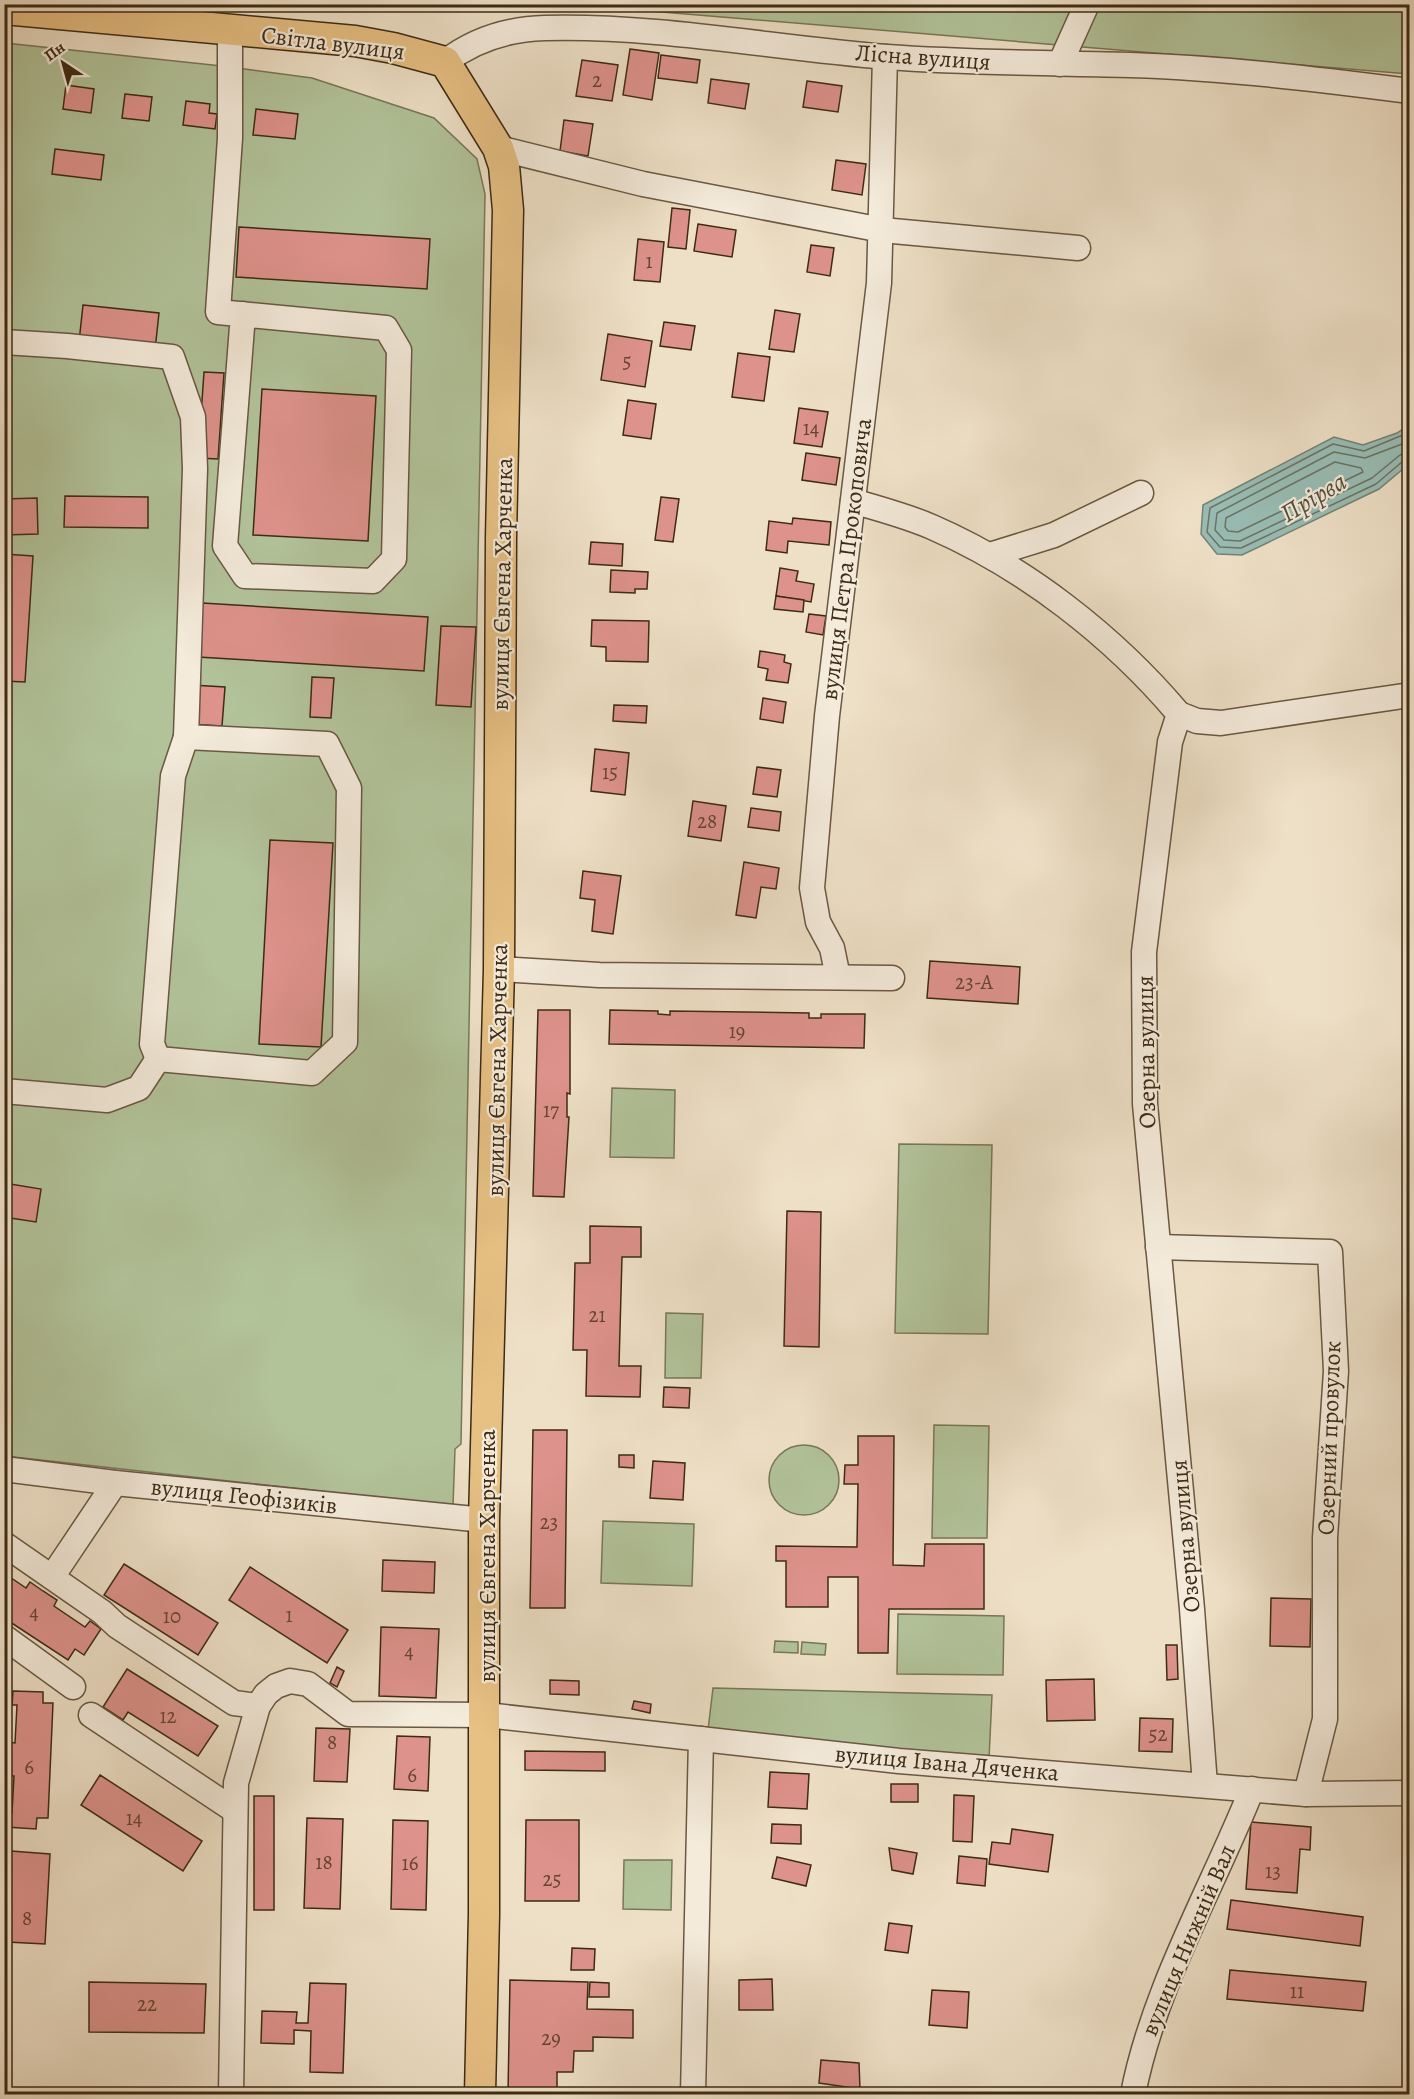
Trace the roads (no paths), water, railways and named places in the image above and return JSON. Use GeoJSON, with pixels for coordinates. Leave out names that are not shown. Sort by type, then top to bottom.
{"type":"FeatureCollection","features":[{"type":"Feature","properties":{"kind":"main road","name":"Світла вулиця"},"geometry":{"type":"LineString","coordinates":[[4,9],[355,41],[393,48],[445,62]]}},
{"type":"Feature","properties":{"kind":"main road","name":"вулиця Євгена Харченка"},"geometry":{"type":"LineString","coordinates":[[445,62],[498,148],[504,166],[508,210],[501,538],[499,969],[484,1520],[486,1715],[480,2094]]}},
{"type":"Feature","properties":{"kind":"street"},"geometry":{"type":"LineString","coordinates":[[1060,64],[1087,4]]}},
{"type":"Feature","properties":{"kind":"street","name":"Лісна вулиця"},"geometry":{"type":"LineString","coordinates":[[445,62],[461,50],[486,37],[544,28],[630,29],[885,57],[1134,65],[1304,78],[1410,91]]}},
{"type":"Feature","properties":{"kind":"street"},"geometry":{"type":"LineString","coordinates":[[230,31],[230,127],[218,312],[243,314],[386,328],[399,350],[394,559],[373,581],[244,576],[225,546],[243,314]]}},
{"type":"Feature","properties":{"kind":"street","name":"вулиця Петра Прокоповича"},"geometry":{"type":"LineString","coordinates":[[838,977],[832,948],[818,922],[812,888],[827,717],[879,283],[885,57]]}},
{"type":"Feature","properties":{"kind":"street"},"geometry":{"type":"LineString","coordinates":[[498,148],[643,184],[882,230],[1078,248]]}},
{"type":"Feature","properties":{"kind":"street"},"geometry":{"type":"LineString","coordinates":[[4,342],[172,357],[193,417],[195,469],[186,737],[173,776],[152,1044],[158,1059]]}},
{"type":"Feature","properties":{"kind":"street"},"geometry":{"type":"LineString","coordinates":[[990,555],[1054,535],[1141,493]]}},
{"type":"Feature","properties":{"kind":"street"},"geometry":{"type":"LineString","coordinates":[[853,501],[930,526],[990,555],[1046,593],[1105,640],[1150,681],[1179,714],[1197,721],[1221,723],[1410,695]]}},
{"type":"Feature","properties":{"kind":"street","name":"Озерна вулиця"},"geometry":{"type":"LineString","coordinates":[[1179,714],[1167,763],[1144,952],[1145,1104],[1192,1609],[1205,1785]]}},
{"type":"Feature","properties":{"kind":"street"},"geometry":{"type":"LineString","coordinates":[[158,1059],[312,1073],[345,1042],[349,788],[327,744],[186,737]]}},
{"type":"Feature","properties":{"kind":"street"},"geometry":{"type":"LineString","coordinates":[[499,969],[610,975],[892,978]]}},
{"type":"Feature","properties":{"kind":"street"},"geometry":{"type":"LineString","coordinates":[[4,1091],[107,1100],[139,1088],[158,1059]]}},
{"type":"Feature","properties":{"kind":"street","name":"Озерний провулок"},"geometry":{"type":"LineString","coordinates":[[1158,1246],[1330,1252],[1336,1371],[1324,1538],[1325,1719],[1306,1794]]}},
{"type":"Feature","properties":{"kind":"street","name":"вулиця Геофізиків"},"geometry":{"type":"LineString","coordinates":[[4,1469],[115,1483],[484,1520]]}},
{"type":"Feature","properties":{"kind":"street"},"geometry":{"type":"LineString","coordinates":[[52,1577],[115,1483]]}},
{"type":"Feature","properties":{"kind":"street"},"geometry":{"type":"LineString","coordinates":[[4,1544],[117,1626],[234,1703],[258,1706],[236,1783],[234,1810],[231,2094]]}},
{"type":"Feature","properties":{"kind":"street"},"geometry":{"type":"LineString","coordinates":[[4,1637],[73,1687]]}},
{"type":"Feature","properties":{"kind":"street","name":"вулиця Івана Дяченка"},"geometry":{"type":"LineString","coordinates":[[258,1706],[266,1694],[276,1686],[301,1681],[348,1714],[486,1715],[899,1761],[1306,1794],[1410,1793]]}},
{"type":"Feature","properties":{"kind":"street"},"geometry":{"type":"LineString","coordinates":[[91,1715],[234,1810]]}},
{"type":"Feature","properties":{"kind":"street"},"geometry":{"type":"LineString","coordinates":[[693,2094],[701,1739]]}},
{"type":"Feature","properties":{"kind":"street","name":"вулиця Нижній Вал"},"geometry":{"type":"LineString","coordinates":[[1133,2094],[1142,2050],[1163,1992],[1252,1789]]}},
{"type":"Feature","properties":{"kind":"water","name":"Прірва"},"geometry":{"type":"Polygon","coordinates":[[[1409,425],[1409,464],[1379,489],[1242,555],[1217,554],[1201,534],[1203,505],[1334,437],[1363,445],[1397,433],[1409,425]]]}}]}
